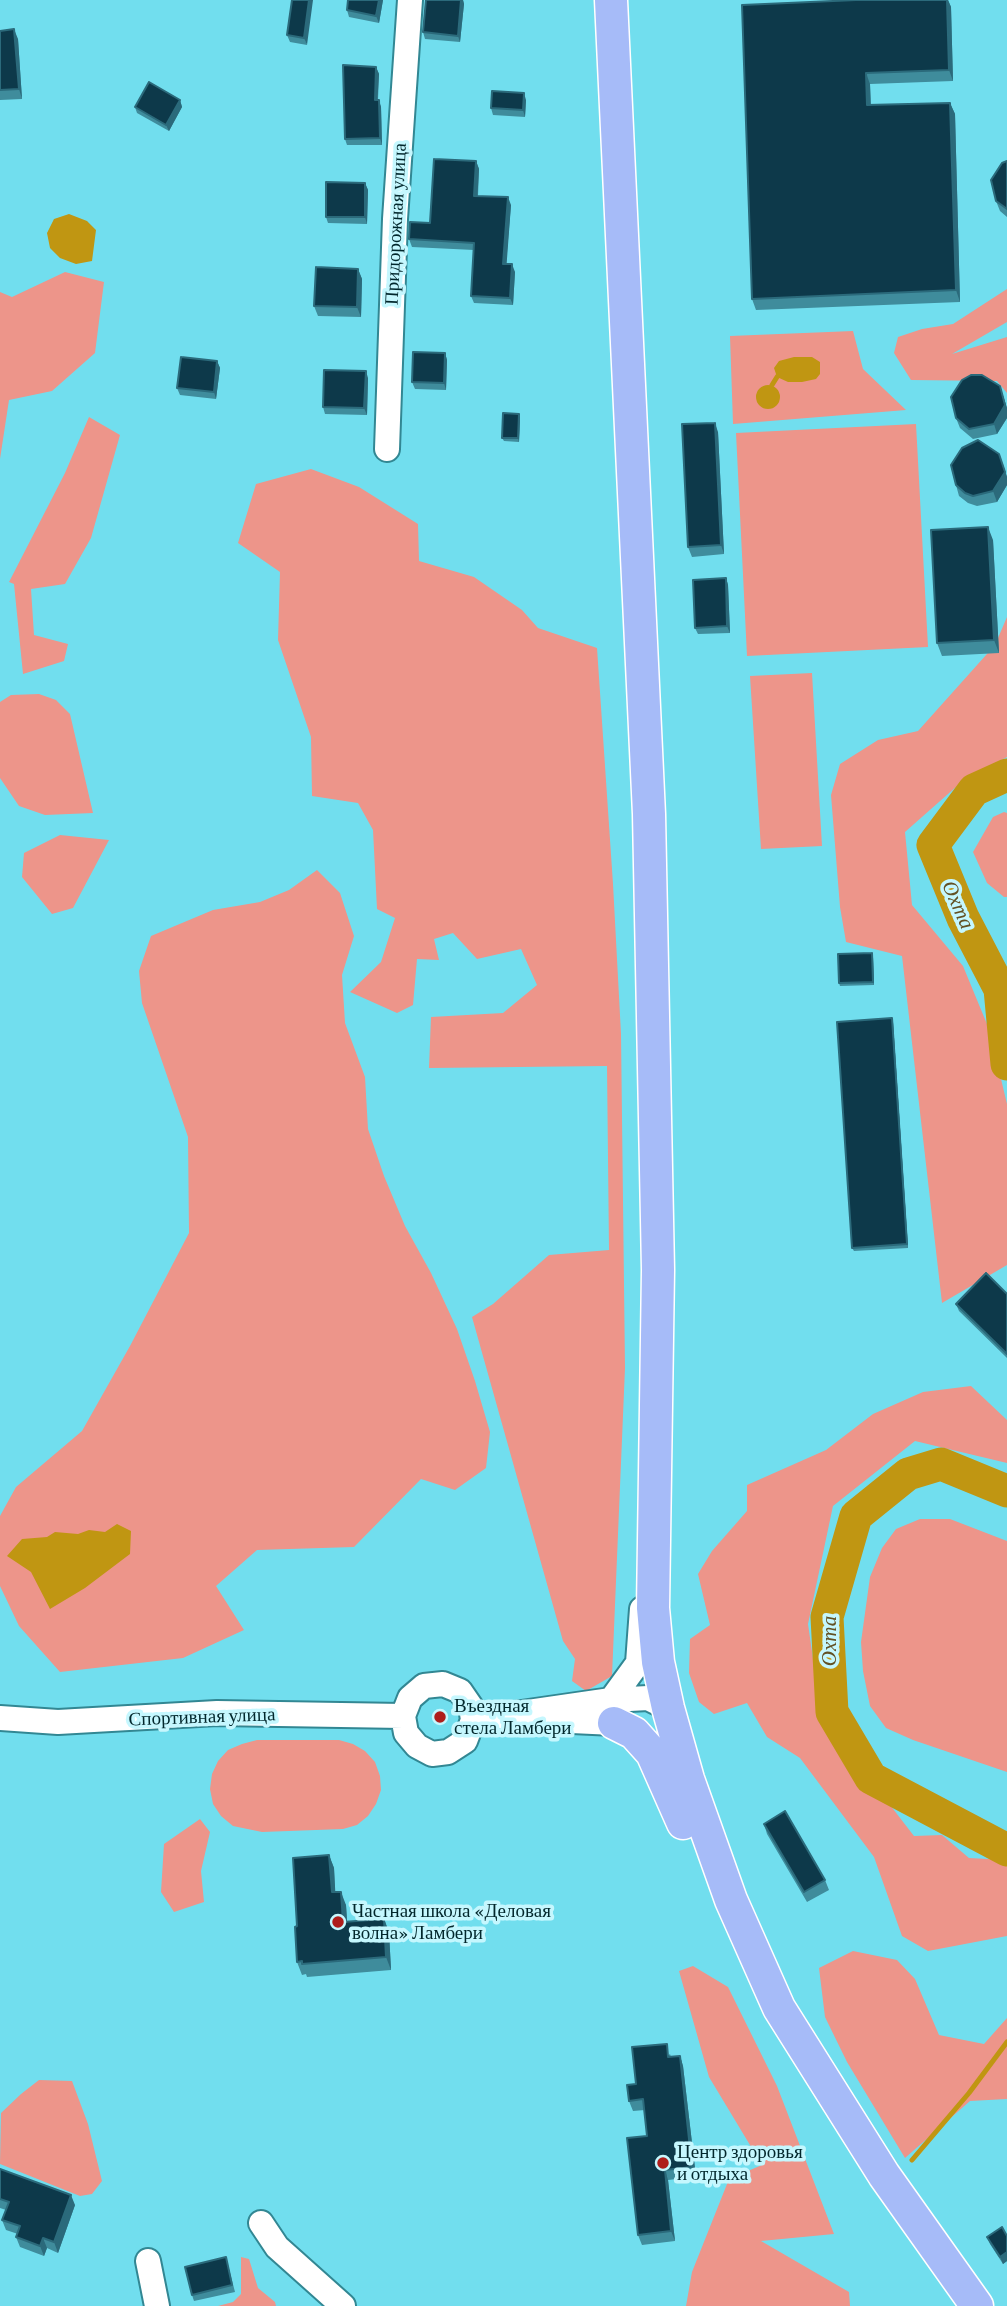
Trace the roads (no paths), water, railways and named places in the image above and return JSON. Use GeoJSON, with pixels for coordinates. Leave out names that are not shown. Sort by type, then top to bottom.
{"type":"FeatureCollection","features":[{"type":"Feature","properties":{"kind":"main road"},"geometry":{"type":"LineString","coordinates":[[611,0],[649,814],[658,1270],[653,1608],[658,1662],[688,1779],[731,1900],[779,2008],[884,2175],[977,2306]]}},
{"type":"Feature","properties":{"kind":"main road"},"geometry":{"type":"LineString","coordinates":[[612,1712],[650,1723],[668,1708]]}},
{"type":"Feature","properties":{"kind":"main road"},"geometry":{"type":"LineString","coordinates":[[612,1712],[652,1753],[699,1862],[731,1900]]}},
{"type":"Feature","properties":{"kind":"street","name":"Придорожная улица"},"geometry":{"type":"LineString","coordinates":[[387,449],[395,219],[410,0]]}},
{"type":"Feature","properties":{"kind":"street"},"geometry":{"type":"LineString","coordinates":[[484,1719],[465,1741],[448,1752],[432,1754],[417,1746],[406,1733],[403,1716],[410,1698],[424,1686],[443,1684],[460,1691],[484,1719],[612,1712],[638,1663],[643,1605],[653,1575]]}},
{"type":"Feature","properties":{"kind":"street","name":"Спортивная улица"},"geometry":{"type":"LineString","coordinates":[[0,1718],[58,1721],[216,1713],[403,1716]]}},
{"type":"Feature","properties":{"kind":"street"},"geometry":{"type":"LineString","coordinates":[[261,2223],[277,2247],[343,2306]]}},
{"type":"Feature","properties":{"kind":"street"},"geometry":{"type":"LineString","coordinates":[[148,2261],[157,2306]]}},
{"type":"Feature","properties":{"kind":"waterway"},"geometry":{"type":"LineString","coordinates":[[772,385],[777,377]]}},
{"type":"Feature","properties":{"kind":"waterway","name":"Охта"},"geometry":{"type":"LineString","coordinates":[[1007,775],[974,790],[933,845],[963,918],[1000,989],[1007,1064]]}},
{"type":"Feature","properties":{"kind":"waterway","name":"Охта"},"geometry":{"type":"LineString","coordinates":[[1007,1491],[941,1464],[908,1474],[856,1516],[827,1617],[832,1712],[871,1778],[1007,1850]]}},
{"type":"Feature","properties":{"kind":"waterway"},"geometry":{"type":"LineString","coordinates":[[912,2160],[969,2093],[1007,2042]]}},
{"type":"Feature","properties":{"kind":"place","name":"Въездная стела Ламбери"},"geometry":{"type":"Point","coordinates":[440,1717]}},
{"type":"Feature","properties":{"kind":"place","name":"Частная школа «Деловая волна» Ламбери"},"geometry":{"type":"Point","coordinates":[338,1922]}},
{"type":"Feature","properties":{"kind":"place","name":"Центр здоровья и отдыха"},"geometry":{"type":"Point","coordinates":[663,2163]}}]}
